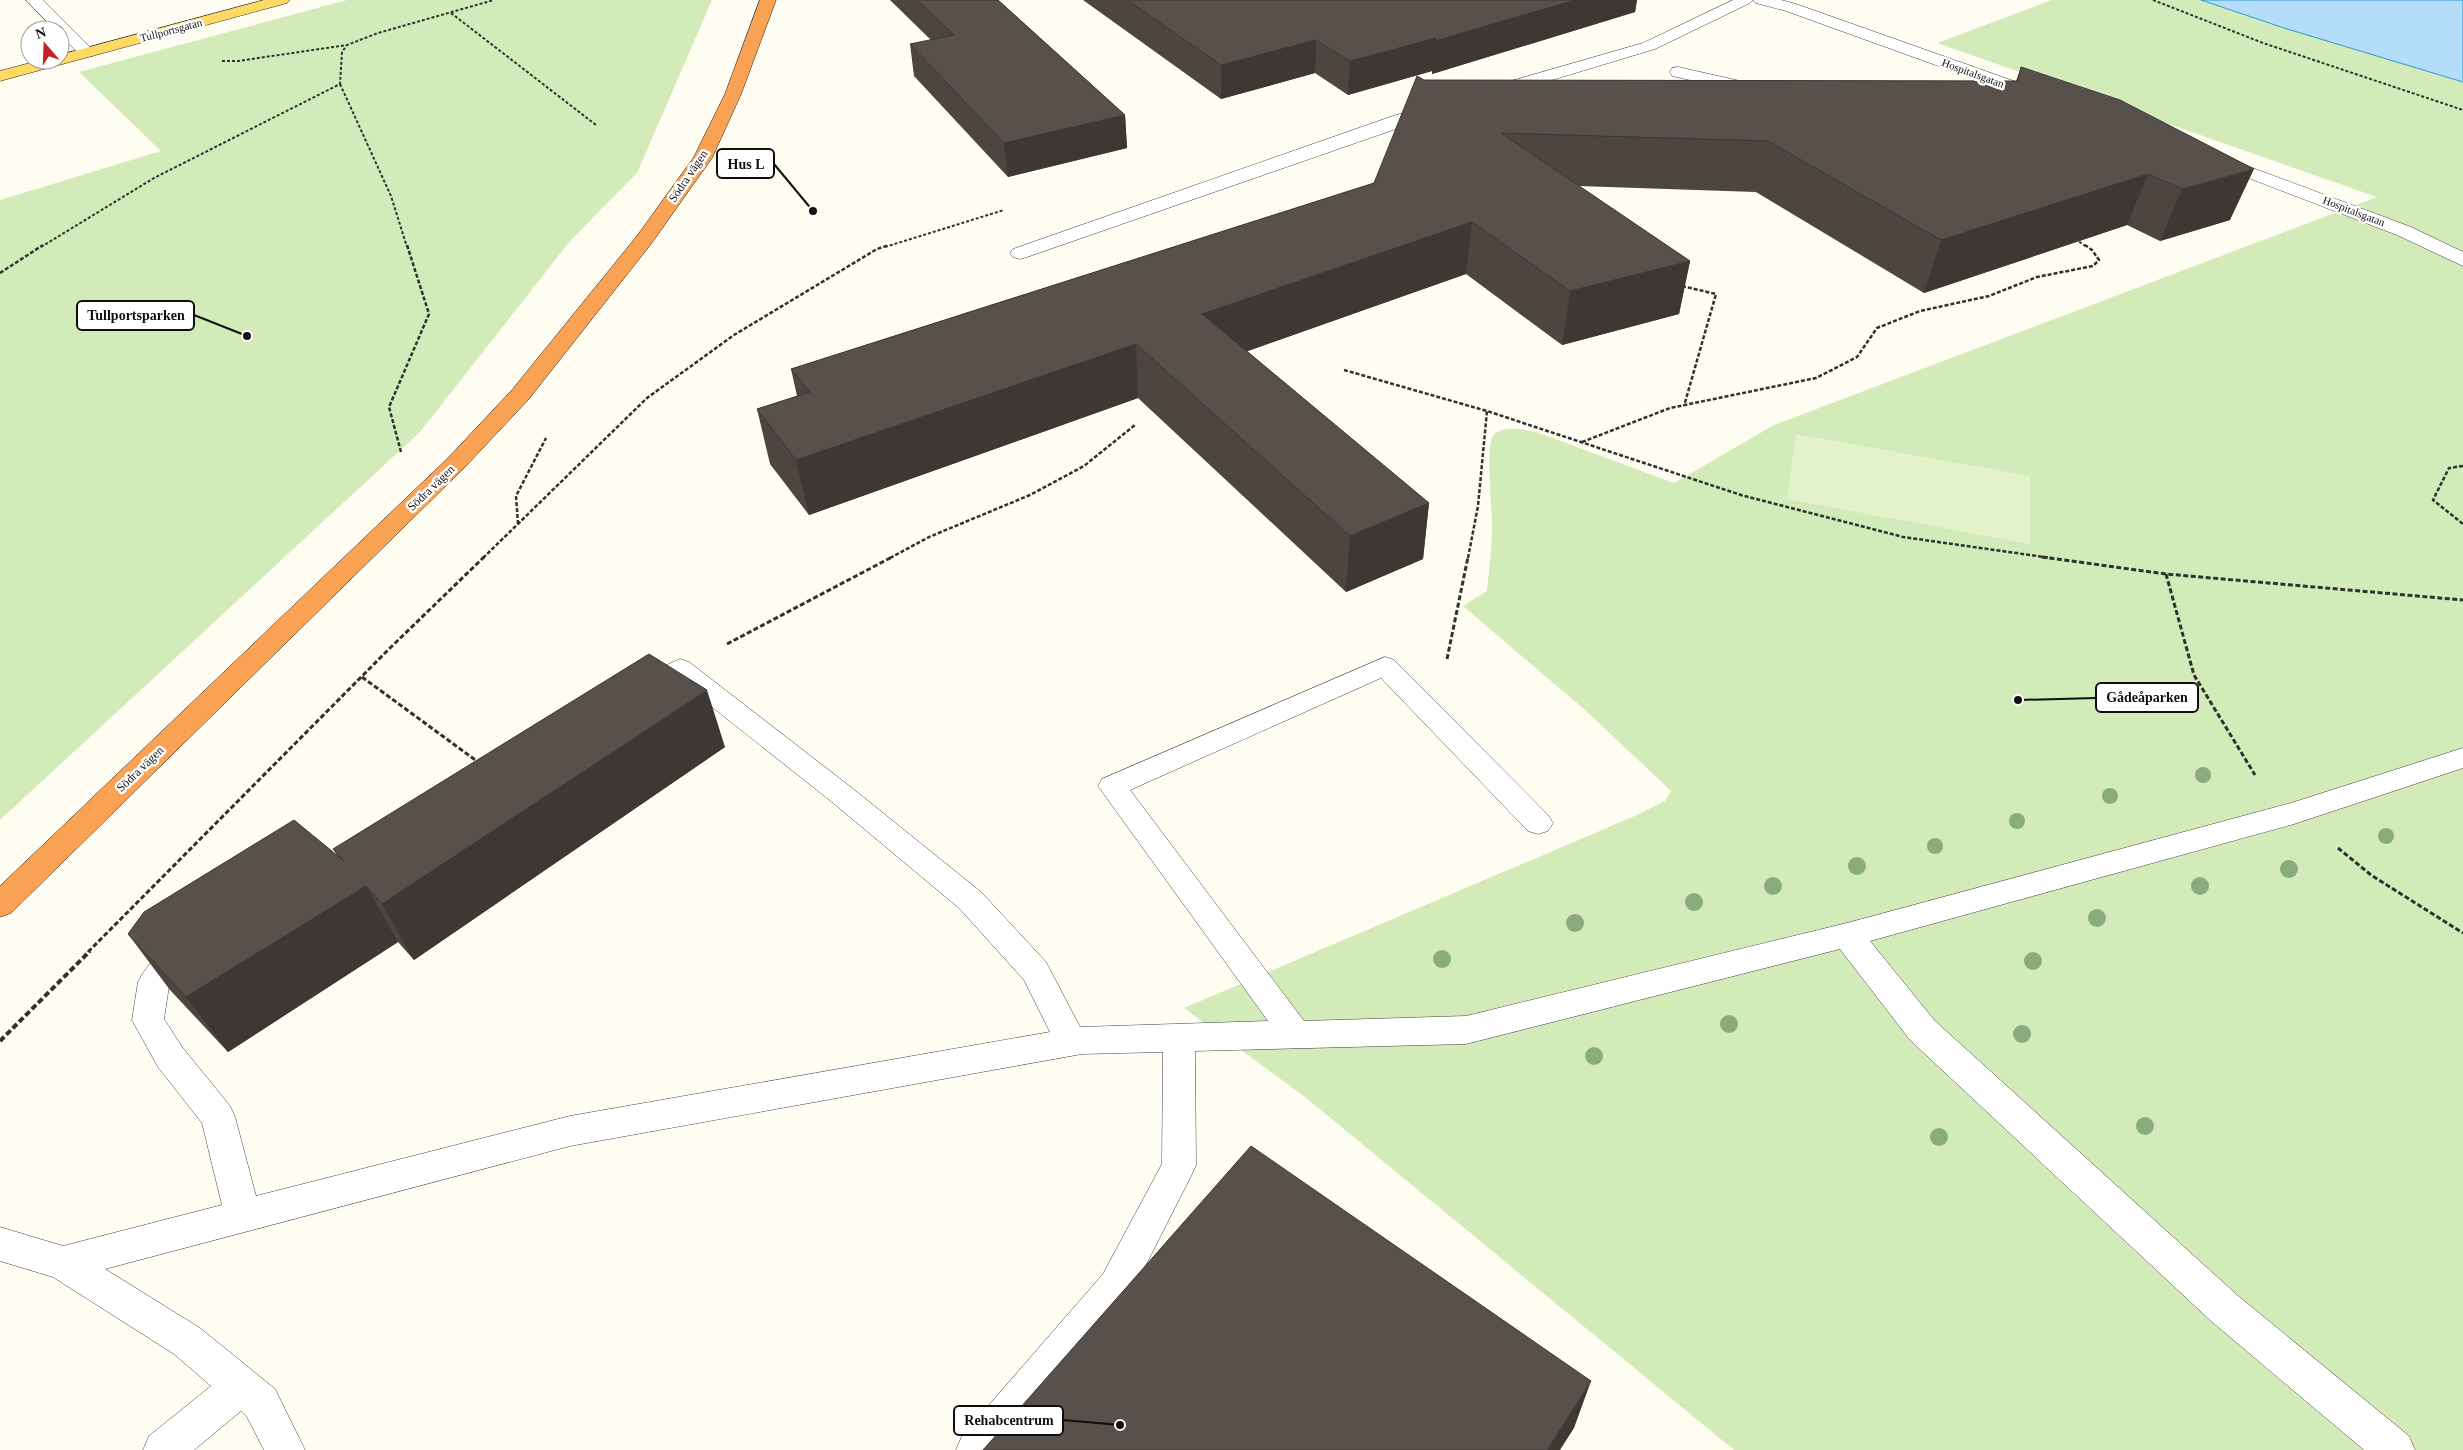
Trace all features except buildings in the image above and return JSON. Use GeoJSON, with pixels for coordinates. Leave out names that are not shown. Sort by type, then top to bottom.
{"type":"FeatureCollection","features":[{"type":"Feature","properties":{"kind":"highway","name":"Södra vägen"},"geometry":{"type":"LineString","coordinates":[[0,905],[456,463],[520,395],[644,240],[703,158],[733,94],[768,0]]}},
{"type":"Feature","properties":{"kind":"main road","name":"Tullportsgatan"},"geometry":{"type":"LineString","coordinates":[[70,57],[282,0]]}},
{"type":"Feature","properties":{"kind":"main road","name":"Tullportsgatan"},"geometry":{"type":"LineString","coordinates":[[0,76],[22,70]]}},
{"type":"Feature","properties":{"kind":"street"},"geometry":{"type":"LineString","coordinates":[[34,0],[87,53]]}},
{"type":"Feature","properties":{"kind":"street"},"geometry":{"type":"LineString","coordinates":[[1483,95],[1649,46],[1746,0]]}},
{"type":"Feature","properties":{"kind":"street","name":"Hospitalsgatan"},"geometry":{"type":"LineString","coordinates":[[1761,0],[1791,7],[2050,100]]}},
{"type":"Feature","properties":{"kind":"street"},"geometry":{"type":"LineString","coordinates":[[1649,46],[1706,96]]}},
{"type":"Feature","properties":{"kind":"street"},"geometry":{"type":"LineString","coordinates":[[1678,72],[1772,94]]}},
{"type":"Feature","properties":{"kind":"street"},"geometry":{"type":"LineString","coordinates":[[1020,253],[1400,120],[1455,103]]}},
{"type":"Feature","properties":{"kind":"street","name":"Hospitalsgatan"},"geometry":{"type":"LineString","coordinates":[[2198,153],[2404,231],[2463,260]]}},
{"type":"Feature","properties":{"kind":"street"},"geometry":{"type":"LineString","coordinates":[[1296,1035],[1112,786],[1385,666],[1436,716],[1538,823]]}},
{"type":"Feature","properties":{"kind":"street"},"geometry":{"type":"LineString","coordinates":[[618,700],[680,668],[842,795],[970,900],[1035,971],[1071,1042]]}},
{"type":"Feature","properties":{"kind":"street"},"geometry":{"type":"LineString","coordinates":[[63,1263],[570,1131],[1071,1042],[1179,1037],[1466,1030],[1847,935],[2294,813],[2463,758]]}},
{"type":"Feature","properties":{"kind":"street"},"geometry":{"type":"LineString","coordinates":[[203,930],[182,945],[154,982],[148,1020],[170,1057],[218,1117],[243,1216]]}},
{"type":"Feature","properties":{"kind":"street"},"geometry":{"type":"LineString","coordinates":[[1847,935],[1922,1030],[2224,1308],[2395,1450]]}},
{"type":"Feature","properties":{"kind":"street"},"geometry":{"type":"LineString","coordinates":[[976,1450],[1116,1286],[1179,1165],[1179,1037]]}},
{"type":"Feature","properties":{"kind":"street"},"geometry":{"type":"LineString","coordinates":[[0,1244],[63,1263],[187,1341],[261,1403],[285,1450]]}},
{"type":"Feature","properties":{"kind":"street"},"geometry":{"type":"LineString","coordinates":[[163,1450],[241,1386]]}},
{"type":"Feature","properties":{"kind":"path"},"geometry":{"type":"LineString","coordinates":[[402,457],[389,407],[429,314],[390,196],[340,84],[342,52],[347,45],[494,0]]}},
{"type":"Feature","properties":{"kind":"path"},"geometry":{"type":"LineString","coordinates":[[2153,0],[2263,43],[2463,110]]}},
{"type":"Feature","properties":{"kind":"path"},"geometry":{"type":"LineString","coordinates":[[450,13],[596,125]]}},
{"type":"Feature","properties":{"kind":"path"},"geometry":{"type":"LineString","coordinates":[[0,273],[90,215],[154,178],[340,84]]}},
{"type":"Feature","properties":{"kind":"path"},"geometry":{"type":"LineString","coordinates":[[0,1041],[362,677],[647,398],[734,335],[877,249],[1009,208]]}},
{"type":"Feature","properties":{"kind":"path"},"geometry":{"type":"LineString","coordinates":[[1581,442],[1670,408],[1816,378],[1858,357],[1877,328],[1920,311],[1989,296],[2037,277],[2093,266],[2099,260],[2092,250],[2069,235]]}},
{"type":"Feature","properties":{"kind":"path"},"geometry":{"type":"LineString","coordinates":[[1678,286],[1716,294],[1684,406]]}},
{"type":"Feature","properties":{"kind":"path"},"geometry":{"type":"LineString","coordinates":[[1344,370],[1487,411],[1741,495],[1903,537],[2166,574],[2463,600]]}},
{"type":"Feature","properties":{"kind":"path"},"geometry":{"type":"LineString","coordinates":[[1436,716],[1478,506],[1487,411]]}},
{"type":"Feature","properties":{"kind":"path"},"geometry":{"type":"LineString","coordinates":[[680,668],[929,538],[1030,495],[1084,466],[1135,425]]}},
{"type":"Feature","properties":{"kind":"path"},"geometry":{"type":"LineString","coordinates":[[518,525],[516,496],[548,434]]}},
{"type":"Feature","properties":{"kind":"path"},"geometry":{"type":"LineString","coordinates":[[2463,466],[2449,468],[2434,500],[2463,524]]}},
{"type":"Feature","properties":{"kind":"path"},"geometry":{"type":"LineString","coordinates":[[362,677],[486,767]]}},
{"type":"Feature","properties":{"kind":"green space"},"geometry":{"type":"Polygon","coordinates":[[[347,0],[712,0],[637,173],[570,241],[420,432],[0,820],[0,200],[161,151],[79,72],[347,0]]]}},
{"type":"Feature","properties":{"kind":"green space"},"geometry":{"type":"Polygon","coordinates":[[[2052,0],[2201,0],[2284,28],[2463,82],[2463,1450],[1734,1450],[1305,1097],[1184,1008],[1637,815],[1665,801],[1671,791],[1584,709],[1463,606],[1487,591],[1492,534],[1489,455],[1492,438],[1496,433],[1501,430],[1514,429],[1539,433],[1674,483],[1774,425],[2377,197],[1937,43],[2052,0]]]}},
{"type":"Feature","properties":{"kind":"green space"},"geometry":{"type":"Polygon","coordinates":[[[1796,434],[2030,476],[2030,544],[1787,499],[1796,434]]]}},
{"type":"Feature","properties":{"kind":"water"},"geometry":{"type":"Polygon","coordinates":[[[2201,0],[2463,0],[2463,82],[2284,28],[2201,0]]]}},
{"type":"Feature","properties":{"kind":"place","name":"Hus L"},"geometry":{"type":"Point","coordinates":[813,211]}},
{"type":"Feature","properties":{"kind":"place","name":"Tullportsparken"},"geometry":{"type":"Point","coordinates":[247,336]}},
{"type":"Feature","properties":{"kind":"place","name":"Gådeåparken"},"geometry":{"type":"Point","coordinates":[2018,700]}},
{"type":"Feature","properties":{"kind":"place","name":"Rehabcentrum"},"geometry":{"type":"Point","coordinates":[1120,1425]}}]}
